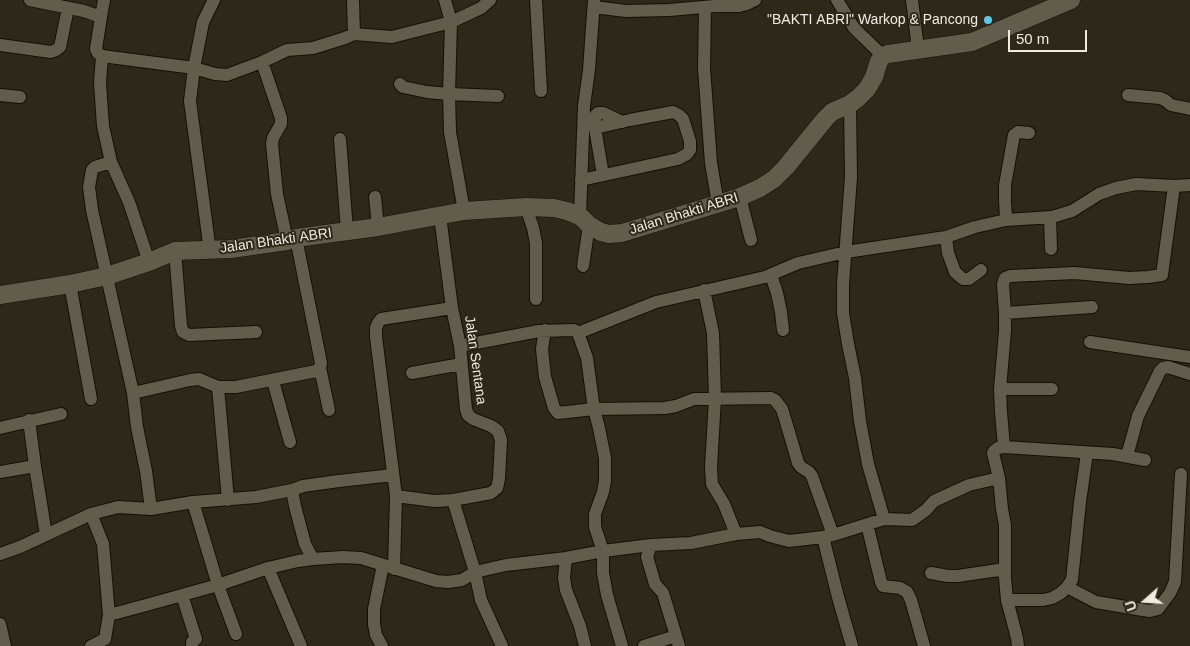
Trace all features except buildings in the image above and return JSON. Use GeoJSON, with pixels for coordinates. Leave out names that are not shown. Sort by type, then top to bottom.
{"type":"FeatureCollection","features":[{"type":"Feature","properties":{"kind":"street"},"geometry":{"type":"LineString","coordinates":[[30,0],[84,11],[101,17]]}},
{"type":"Feature","properties":{"kind":"street"},"geometry":{"type":"LineString","coordinates":[[104,0],[96,49],[102,56],[194,68],[215,74],[227,75],[287,50],[313,48],[354,34],[392,37],[451,22],[481,8],[489,0]]}},
{"type":"Feature","properties":{"kind":"street"},"geometry":{"type":"LineString","coordinates":[[210,251],[190,101],[203,22],[214,0]]}},
{"type":"Feature","properties":{"kind":"street"},"geometry":{"type":"LineString","coordinates":[[353,0],[354,34]]}},
{"type":"Feature","properties":{"kind":"street"},"geometry":{"type":"LineString","coordinates":[[445,0],[451,22],[450,132],[464,211]]}},
{"type":"Feature","properties":{"kind":"street"},"geometry":{"type":"LineString","coordinates":[[536,0],[540,91]]}},
{"type":"Feature","properties":{"kind":"street"},"geometry":{"type":"LineString","coordinates":[[584,266],[584,220],[581,180],[584,106],[594,4],[634,11],[739,6],[755,0]]}},
{"type":"Feature","properties":{"kind":"street"},"geometry":{"type":"LineString","coordinates":[[837,0],[854,28],[883,56],[972,42],[1052,4],[1071,0]]}},
{"type":"Feature","properties":{"kind":"street"},"geometry":{"type":"LineString","coordinates":[[912,0],[918,49]]}},
{"type":"Feature","properties":{"kind":"street"},"geometry":{"type":"LineString","coordinates":[[705,7],[704,68],[711,162],[718,204]]}},
{"type":"Feature","properties":{"kind":"street"},"geometry":{"type":"LineString","coordinates":[[0,45],[51,52],[56,50],[60,46],[68,8]]}},
{"type":"Feature","properties":{"kind":"street"},"geometry":{"type":"LineString","coordinates":[[102,56],[100,83],[103,126],[111,162],[130,202],[149,262]]}},
{"type":"Feature","properties":{"kind":"street","name":"Jalan Bhakti ABRI"},"geometry":{"type":"LineString","coordinates":[[0,295],[107,276],[175,251],[231,250],[378,227],[464,211],[526,207],[554,208],[567,211],[584,220],[600,232],[622,234],[740,197],[774,179],[786,167],[824,119],[832,112],[850,104],[867,89],[883,56]]}},
{"type":"Feature","properties":{"kind":"street"},"geometry":{"type":"LineString","coordinates":[[262,62],[281,118],[281,124],[273,138],[272,144],[277,194],[292,240],[321,363],[320,368],[329,410]]}},
{"type":"Feature","properties":{"kind":"street"},"geometry":{"type":"LineString","coordinates":[[400,84],[403,87],[449,94],[498,96]]}},
{"type":"Feature","properties":{"kind":"street"},"geometry":{"type":"LineString","coordinates":[[0,95],[20,98]]}},
{"type":"Feature","properties":{"kind":"street"},"geometry":{"type":"LineString","coordinates":[[1128,95],[1160,98],[1171,105],[1190,109]]}},
{"type":"Feature","properties":{"kind":"street"},"geometry":{"type":"LineString","coordinates":[[850,104],[851,177],[843,284],[843,313],[856,378],[860,421],[868,464],[884,519]]}},
{"type":"Feature","properties":{"kind":"street"},"geometry":{"type":"LineString","coordinates":[[581,180],[678,159],[688,154],[690,141],[683,119],[679,114],[673,112],[595,128],[603,175]]}},
{"type":"Feature","properties":{"kind":"street"},"geometry":{"type":"LineString","coordinates":[[1006,220],[1006,185],[1014,135],[1018,132],[1029,133]]}},
{"type":"Feature","properties":{"kind":"street"},"geometry":{"type":"LineString","coordinates":[[340,139],[347,231]]}},
{"type":"Feature","properties":{"kind":"street"},"geometry":{"type":"LineString","coordinates":[[111,162],[95,167],[92,170],[89,187],[92,210],[133,393],[151,509]]}},
{"type":"Feature","properties":{"kind":"street"},"geometry":{"type":"LineString","coordinates":[[578,333],[656,302],[765,277],[798,263],[846,252],[946,237],[1006,220],[1050,217],[1072,211],[1099,194],[1116,188],[1145,184],[1155,186],[1190,185]]}},
{"type":"Feature","properties":{"kind":"street"},"geometry":{"type":"LineString","coordinates":[[1004,447],[1000,412],[1000,389],[1006,313],[1003,284],[1005,278],[1010,276],[1075,274],[1148,278],[1162,275],[1174,186]]}},
{"type":"Feature","properties":{"kind":"street"},"geometry":{"type":"LineString","coordinates":[[375,197],[378,227]]}},
{"type":"Feature","properties":{"kind":"street"},"geometry":{"type":"LineString","coordinates":[[740,197],[751,240]]}},
{"type":"Feature","properties":{"kind":"street"},"geometry":{"type":"LineString","coordinates":[[526,207],[536,243],[536,299]]}},
{"type":"Feature","properties":{"kind":"street","name":"Jalan Sentana"},"geometry":{"type":"LineString","coordinates":[[440,216],[452,308],[460,346],[466,409],[468,415],[498,431],[501,440],[497,488],[491,493],[453,500]]}},
{"type":"Feature","properties":{"kind":"street"},"geometry":{"type":"LineString","coordinates":[[1050,217],[1051,248]]}},
{"type":"Feature","properties":{"kind":"street"},"geometry":{"type":"LineString","coordinates":[[946,237],[948,253],[954,272],[963,279],[969,279],[980,270]]}},
{"type":"Feature","properties":{"kind":"street"},"geometry":{"type":"LineString","coordinates":[[175,251],[183,332],[189,335],[256,332]]}},
{"type":"Feature","properties":{"kind":"street"},"geometry":{"type":"LineString","coordinates":[[771,274],[777,293],[783,330]]}},
{"type":"Feature","properties":{"kind":"street"},"geometry":{"type":"LineString","coordinates":[[70,284],[92,399]]}},
{"type":"Feature","properties":{"kind":"street"},"geometry":{"type":"LineString","coordinates":[[704,290],[713,332],[715,398],[711,467],[712,484],[724,504],[736,534]]}},
{"type":"Feature","properties":{"kind":"street"},"geometry":{"type":"LineString","coordinates":[[1006,313],[1092,307]]}},
{"type":"Feature","properties":{"kind":"street"},"geometry":{"type":"LineString","coordinates":[[382,646],[376,635],[374,609],[389,567],[396,496],[376,337],[378,323],[381,319],[452,308]]}},
{"type":"Feature","properties":{"kind":"street"},"geometry":{"type":"LineString","coordinates":[[545,330],[542,350],[545,377],[556,412],[594,409],[665,408],[694,399],[715,398],[772,398],[778,403],[782,409],[798,463],[812,476],[828,536],[852,646]]}},
{"type":"Feature","properties":{"kind":"street"},"geometry":{"type":"LineString","coordinates":[[460,346],[545,330],[574,330],[578,333],[587,358],[594,409],[605,458],[606,481],[595,514],[595,527],[603,551],[603,573],[607,595],[622,646]]}},
{"type":"Feature","properties":{"kind":"street"},"geometry":{"type":"LineString","coordinates":[[1090,342],[1190,357]]}},
{"type":"Feature","properties":{"kind":"street"},"geometry":{"type":"LineString","coordinates":[[412,372],[461,364]]}},
{"type":"Feature","properties":{"kind":"street"},"geometry":{"type":"LineString","coordinates":[[1126,456],[1138,416],[1160,371],[1168,367],[1190,374]]}},
{"type":"Feature","properties":{"kind":"street"},"geometry":{"type":"LineString","coordinates":[[133,393],[199,379],[218,387],[236,387],[316,371],[320,368]]}},
{"type":"Feature","properties":{"kind":"street"},"geometry":{"type":"LineString","coordinates":[[273,380],[290,442]]}},
{"type":"Feature","properties":{"kind":"street"},"geometry":{"type":"LineString","coordinates":[[218,387],[228,500]]}},
{"type":"Feature","properties":{"kind":"street"},"geometry":{"type":"LineString","coordinates":[[1000,389],[1052,389]]}},
{"type":"Feature","properties":{"kind":"street"},"geometry":{"type":"LineString","coordinates":[[0,428],[61,414]]}},
{"type":"Feature","properties":{"kind":"street"},"geometry":{"type":"LineString","coordinates":[[29,420],[46,535]]}},
{"type":"Feature","properties":{"kind":"street"},"geometry":{"type":"LineString","coordinates":[[1018,646],[1007,600],[1005,525],[1000,478],[994,453],[996,449],[1004,447],[1087,453],[1126,456],[1145,460]]}},
{"type":"Feature","properties":{"kind":"street"},"geometry":{"type":"LineString","coordinates":[[1007,600],[1043,600],[1052,598],[1061,593],[1072,580],[1087,453]]}},
{"type":"Feature","properties":{"kind":"street"},"geometry":{"type":"LineString","coordinates":[[0,472],[35,466]]}},
{"type":"Feature","properties":{"kind":"street"},"geometry":{"type":"LineString","coordinates":[[1067,587],[1096,602],[1150,611],[1158,609],[1170,593],[1175,582],[1185,512],[1181,474]]}},
{"type":"Feature","properties":{"kind":"street"},"geometry":{"type":"LineString","coordinates":[[0,554],[20,547],[91,514],[118,507],[151,509],[193,502],[256,497],[303,486],[393,475]]}},
{"type":"Feature","properties":{"kind":"street"},"geometry":{"type":"LineString","coordinates":[[109,615],[182,596],[268,568],[313,559],[361,558],[436,582],[448,582],[462,580],[475,572],[506,565],[651,545],[691,543],[736,534],[760,532],[789,540],[828,536],[884,519],[912,520],[926,510],[934,501],[969,485],[1000,478]]}},
{"type":"Feature","properties":{"kind":"street"},"geometry":{"type":"LineString","coordinates":[[292,490],[294,506],[305,544],[313,559]]}},
{"type":"Feature","properties":{"kind":"street"},"geometry":{"type":"LineString","coordinates":[[396,496],[434,501],[453,500],[482,600],[502,646]]}},
{"type":"Feature","properties":{"kind":"street"},"geometry":{"type":"LineString","coordinates":[[193,502],[218,585],[236,634]]}},
{"type":"Feature","properties":{"kind":"street"},"geometry":{"type":"LineString","coordinates":[[91,514],[104,544],[109,615],[108,642],[91,646]]}},
{"type":"Feature","properties":{"kind":"street"},"geometry":{"type":"LineString","coordinates":[[867,524],[882,582],[884,586],[900,588],[907,592],[924,646]]}},
{"type":"Feature","properties":{"kind":"street"},"geometry":{"type":"LineString","coordinates":[[644,646],[678,641],[663,593],[652,577],[647,557],[651,545]]}},
{"type":"Feature","properties":{"kind":"street"},"geometry":{"type":"LineString","coordinates":[[566,558],[564,578],[566,590],[580,626],[585,646]]}},
{"type":"Feature","properties":{"kind":"street"},"geometry":{"type":"LineString","coordinates":[[268,568],[302,646]]}},
{"type":"Feature","properties":{"kind":"street"},"geometry":{"type":"LineString","coordinates":[[931,573],[958,576],[1005,569]]}},
{"type":"Feature","properties":{"kind":"street"},"geometry":{"type":"LineString","coordinates":[[182,596],[196,639],[192,642],[192,646]]}},
{"type":"Feature","properties":{"kind":"street"},"geometry":{"type":"LineString","coordinates":[[0,624],[5,646]]}},
{"type":"Feature","properties":{"kind":"place","name":"\"BAKTI ABRI\" Warkop & Pancong"},"geometry":{"type":"Point","coordinates":[988,20]}}]}
